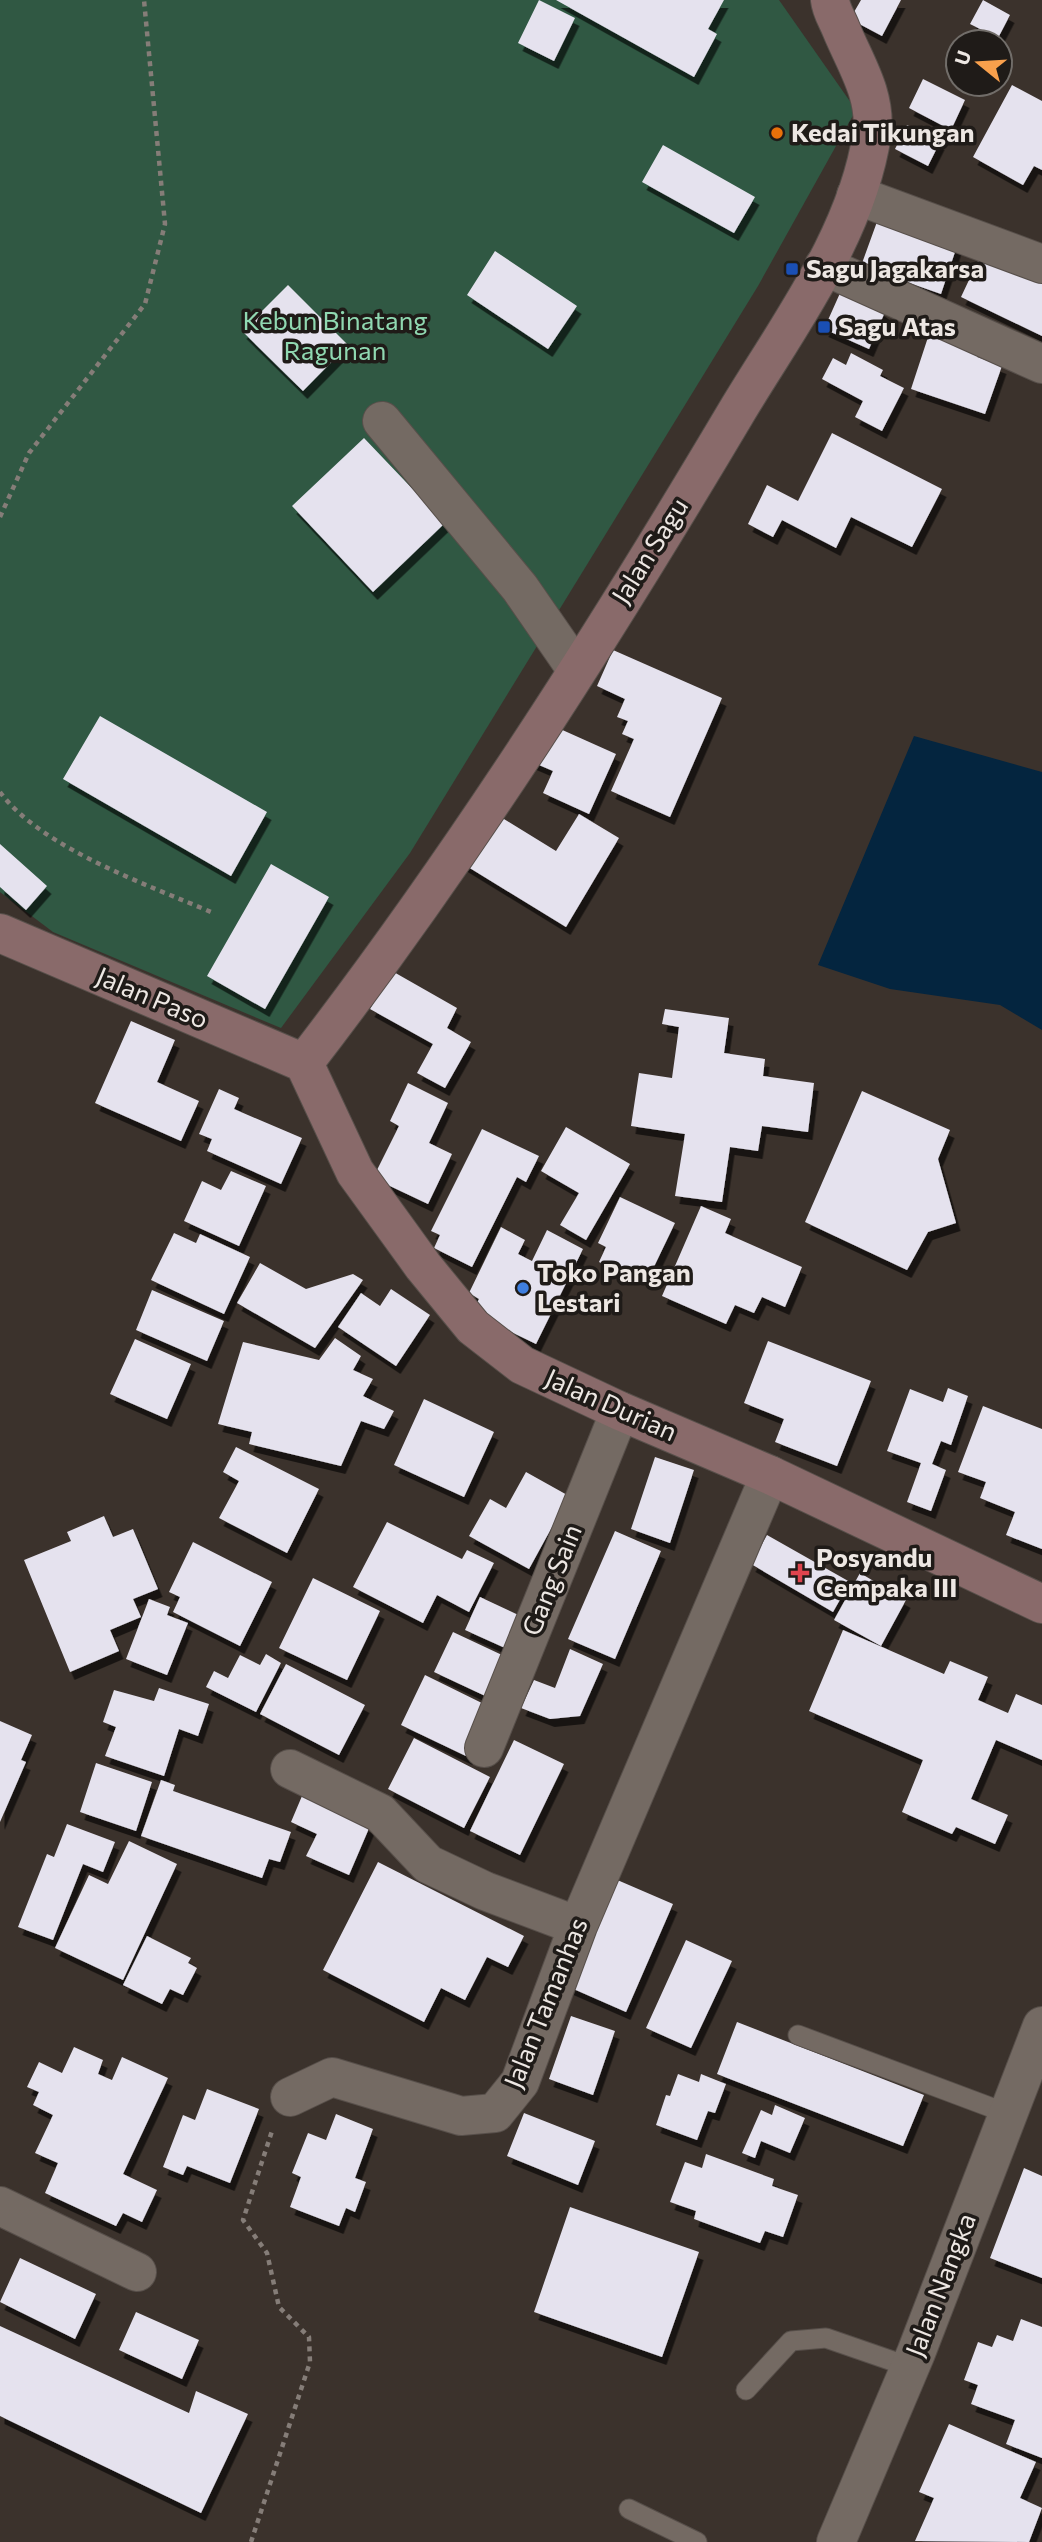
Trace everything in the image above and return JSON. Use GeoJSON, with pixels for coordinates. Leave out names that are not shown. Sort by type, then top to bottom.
{"type":"FeatureCollection","features":[{"type":"Feature","properties":{"kind":"main road","name":"Jalan Sagu"},"geometry":{"type":"LineString","coordinates":[[304,1063],[383,961],[576,668],[712,453],[824,266],[856,195],[872,132],[872,106],[865,82],[830,0]]}},
{"type":"Feature","properties":{"kind":"main road","name":"Jalan Paso"},"geometry":{"type":"LineString","coordinates":[[0,933],[304,1063]]}},
{"type":"Feature","properties":{"kind":"main road","name":"Jalan Durian"},"geometry":{"type":"LineString","coordinates":[[304,1063],[355,1172],[423,1266],[473,1327],[522,1365],[620,1411],[770,1475],[1042,1604]]}},
{"type":"Feature","properties":{"kind":"street"},"geometry":{"type":"LineString","coordinates":[[856,195],[1042,264]]}},
{"type":"Feature","properties":{"kind":"street"},"geometry":{"type":"LineString","coordinates":[[824,266],[1042,364]]}},
{"type":"Feature","properties":{"kind":"street"},"geometry":{"type":"LineString","coordinates":[[382,421],[520,588],[576,668]]}},
{"type":"Feature","properties":{"kind":"street","name":"Gang Sain"},"geometry":{"type":"LineString","coordinates":[[484,1748],[620,1411]]}},
{"type":"Feature","properties":{"kind":"street","name":"Jalan Tamanhas"},"geometry":{"type":"LineString","coordinates":[[290,2097],[332,2077],[461,2116],[495,2113],[520,2082],[578,1926],[770,1475]]}},
{"type":"Feature","properties":{"kind":"street"},"geometry":{"type":"LineString","coordinates":[[290,1769],[380,1813],[429,1864],[485,1891],[578,1926]]}},
{"type":"Feature","properties":{"kind":"street","name":"Jalan Nangka"},"geometry":{"type":"LineString","coordinates":[[836,2542],[910,2367],[1006,2113],[1042,2026]]}},
{"type":"Feature","properties":{"kind":"street"},"geometry":{"type":"LineString","coordinates":[[0,2206],[136,2272]]}},
{"type":"Feature","properties":{"kind":"lane"},"geometry":{"type":"LineString","coordinates":[[798,2035],[1006,2113]]}},
{"type":"Feature","properties":{"kind":"lane"},"geometry":{"type":"LineString","coordinates":[[746,2390],[791,2341],[826,2339],[910,2367]]}},
{"type":"Feature","properties":{"kind":"lane"},"geometry":{"type":"LineString","coordinates":[[629,2509],[697,2542]]}},
{"type":"Feature","properties":{"kind":"path"},"geometry":{"type":"LineString","coordinates":[[0,517],[29,453],[145,304],[165,224],[144,0]]}},
{"type":"Feature","properties":{"kind":"path"},"geometry":{"type":"LineString","coordinates":[[0,792],[10,806],[80,855],[211,912]]}},
{"type":"Feature","properties":{"kind":"path"},"geometry":{"type":"LineString","coordinates":[[251,2542],[310,2362],[309,2337],[279,2307],[267,2253],[243,2220],[279,2109],[290,2097]]}},
{"type":"Feature","properties":{"kind":"green space","name":"Kebun Binatang Ragunan"},"geometry":{"type":"Polygon","coordinates":[[[0,0],[779,0],[856,110],[758,286],[410,853],[281,1028],[53,932],[0,892],[0,0]]]}},
{"type":"Feature","properties":{"kind":"water"},"geometry":{"type":"Polygon","coordinates":[[[914,736],[1042,772],[1042,1030],[1000,1005],[890,989],[818,965],[914,736]]]}},
{"type":"Feature","properties":{"kind":"building"},"geometry":{"type":"Polygon","coordinates":[[[539,0],[575,18],[554,61],[518,43],[539,0]]]}},
{"type":"Feature","properties":{"kind":"building"},"geometry":{"type":"Polygon","coordinates":[[[556,0],[724,0],[708,29],[717,34],[694,77],[556,0]]]}},
{"type":"Feature","properties":{"kind":"building"},"geometry":{"type":"Polygon","coordinates":[[[861,0],[901,0],[882,36],[850,19],[861,0]]]}},
{"type":"Feature","properties":{"kind":"building"},"geometry":{"type":"Polygon","coordinates":[[[983,0],[1010,15],[1003,28],[978,28],[970,24],[983,0]]]}},
{"type":"Feature","properties":{"kind":"building"},"geometry":{"type":"Polygon","coordinates":[[[923,79],[944,90],[944,98],[965,100],[951,130],[909,108],[923,79]]]}},
{"type":"Feature","properties":{"kind":"building"},"geometry":{"type":"Polygon","coordinates":[[[1014,86],[1042,101],[1042,170],[1034,166],[1023,185],[973,157],[1005,98],[1014,98],[1014,86]]]}},
{"type":"Feature","properties":{"kind":"building"},"geometry":{"type":"Polygon","coordinates":[[[907,125],[940,142],[928,166],[895,149],[907,125]]]}},
{"type":"Feature","properties":{"kind":"building"},"geometry":{"type":"Polygon","coordinates":[[[663,145],[755,197],[734,233],[642,182],[663,145]]]}},
{"type":"Feature","properties":{"kind":"building"},"geometry":{"type":"Polygon","coordinates":[[[882,208],[958,243],[941,294],[861,266],[882,208]]]}},
{"type":"Feature","properties":{"kind":"building"},"geometry":{"type":"Polygon","coordinates":[[[984,248],[1042,276],[1042,336],[961,297],[984,248]]]}},
{"type":"Feature","properties":{"kind":"building"},"geometry":{"type":"Polygon","coordinates":[[[495,251],[577,306],[548,349],[467,295],[495,251]]]}},
{"type":"Feature","properties":{"kind":"building"},"geometry":{"type":"Polygon","coordinates":[[[845,282],[885,312],[869,349],[824,329],[845,282]]]}},
{"type":"Feature","properties":{"kind":"building"},"geometry":{"type":"Polygon","coordinates":[[[288,285],[348,345],[303,391],[242,331],[288,285]]]}},
{"type":"Feature","properties":{"kind":"building"},"geometry":{"type":"Polygon","coordinates":[[[932,325],[982,342],[977,357],[1002,366],[985,414],[911,389],[932,325]]]}},
{"type":"Feature","properties":{"kind":"building"},"geometry":{"type":"Polygon","coordinates":[[[851,353],[883,370],[880,376],[904,388],[882,431],[855,417],[863,401],[822,379],[833,358],[846,365],[851,353]]]}},
{"type":"Feature","properties":{"kind":"building"},"geometry":{"type":"Polygon","coordinates":[[[832,433],[942,489],[912,547],[851,517],[836,548],[782,520],[773,537],[748,524],[767,485],[798,501],[832,433]]]}},
{"type":"Feature","properties":{"kind":"building"},"geometry":{"type":"Polygon","coordinates":[[[364,438],[445,523],[373,592],[292,506],[364,438]]]}},
{"type":"Feature","properties":{"kind":"building"},"geometry":{"type":"Polygon","coordinates":[[[613,650],[722,698],[670,817],[611,791],[634,739],[622,734],[628,721],[617,717],[625,699],[597,686],[613,650]]]}},
{"type":"Feature","properties":{"kind":"building"},"geometry":{"type":"Polygon","coordinates":[[[100,716],[267,812],[231,876],[63,779],[100,716]]]}},
{"type":"Feature","properties":{"kind":"building"},"geometry":{"type":"Polygon","coordinates":[[[549,724],[616,754],[589,814],[543,793],[553,771],[532,762],[549,724]]]}},
{"type":"Feature","properties":{"kind":"building"},"geometry":{"type":"Polygon","coordinates":[[[491,811],[556,851],[579,814],[619,838],[566,927],[460,862],[491,811]]]}},
{"type":"Feature","properties":{"kind":"building"},"geometry":{"type":"Polygon","coordinates":[[[0,844],[47,886],[26,910],[0,887],[0,844]]]}},
{"type":"Feature","properties":{"kind":"building"},"geometry":{"type":"Polygon","coordinates":[[[271,864],[329,897],[265,1009],[207,976],[271,864]]]}},
{"type":"Feature","properties":{"kind":"building"},"geometry":{"type":"Polygon","coordinates":[[[392,971],[457,1008],[447,1028],[471,1042],[445,1088],[417,1073],[433,1044],[370,1009],[392,971]]]}},
{"type":"Feature","properties":{"kind":"building"},"geometry":{"type":"Polygon","coordinates":[[[665,1009],[729,1018],[724,1053],[765,1059],[763,1076],[814,1083],[808,1132],[762,1126],[758,1151],[730,1147],[722,1202],[675,1196],[685,1134],[631,1126],[639,1073],[672,1078],[679,1027],[662,1024],[665,1009]]]}},
{"type":"Feature","properties":{"kind":"building"},"geometry":{"type":"Polygon","coordinates":[[[131,1021],[175,1040],[157,1082],[199,1101],[181,1141],[95,1103],[131,1021]]]}},
{"type":"Feature","properties":{"kind":"building"},"geometry":{"type":"Polygon","coordinates":[[[408,1083],[448,1103],[429,1143],[452,1154],[428,1204],[373,1178],[399,1126],[390,1121],[408,1083]]]}},
{"type":"Feature","properties":{"kind":"building"},"geometry":{"type":"Polygon","coordinates":[[[219,1089],[239,1098],[234,1109],[302,1138],[281,1184],[207,1151],[212,1139],[199,1134],[219,1089]]]}},
{"type":"Feature","properties":{"kind":"building"},"geometry":{"type":"Polygon","coordinates":[[[862,1091],[950,1130],[938,1159],[956,1223],[928,1232],[907,1270],[805,1222],[862,1091]]]}},
{"type":"Feature","properties":{"kind":"building"},"geometry":{"type":"Polygon","coordinates":[[[566,1127],[630,1164],[586,1240],[560,1225],[579,1193],[541,1171],[566,1127]]]}},
{"type":"Feature","properties":{"kind":"building"},"geometry":{"type":"Polygon","coordinates":[[[482,1129],[539,1156],[526,1182],[517,1177],[472,1267],[434,1248],[440,1235],[431,1231],[482,1129]]]}},
{"type":"Feature","properties":{"kind":"building"},"geometry":{"type":"Polygon","coordinates":[[[231,1171],[266,1186],[239,1246],[184,1221],[202,1181],[221,1190],[231,1171]]]}},
{"type":"Feature","properties":{"kind":"building"},"geometry":{"type":"Polygon","coordinates":[[[620,1197],[675,1223],[650,1275],[632,1266],[627,1276],[599,1262],[606,1247],[598,1243],[620,1197]]]}},
{"type":"Feature","properties":{"kind":"building"},"geometry":{"type":"Polygon","coordinates":[[[701,1206],[731,1219],[725,1233],[802,1267],[785,1307],[762,1297],[754,1313],[735,1305],[726,1324],[662,1296],[701,1206]]]}},
{"type":"Feature","properties":{"kind":"building"},"geometry":{"type":"Polygon","coordinates":[[[501,1227],[525,1240],[518,1254],[532,1261],[547,1230],[583,1249],[536,1344],[472,1313],[479,1299],[469,1293],[501,1227]]]}},
{"type":"Feature","properties":{"kind":"building"},"geometry":{"type":"Polygon","coordinates":[[[174,1233],[196,1243],[200,1234],[250,1257],[224,1314],[151,1280],[174,1233]]]}},
{"type":"Feature","properties":{"kind":"building"},"geometry":{"type":"Polygon","coordinates":[[[260,1263],[306,1289],[353,1274],[363,1280],[315,1348],[237,1303],[260,1263]]]}},
{"type":"Feature","properties":{"kind":"building"},"geometry":{"type":"Polygon","coordinates":[[[391,1289],[430,1315],[396,1366],[338,1327],[361,1293],[380,1306],[391,1289]]]}},
{"type":"Feature","properties":{"kind":"building"},"geometry":{"type":"Polygon","coordinates":[[[152,1290],[224,1321],[207,1361],[136,1330],[152,1290]]]}},
{"type":"Feature","properties":{"kind":"building"},"geometry":{"type":"Polygon","coordinates":[[[335,1338],[361,1356],[353,1370],[373,1379],[363,1396],[394,1411],[384,1429],[361,1421],[341,1466],[249,1444],[252,1432],[218,1424],[243,1342],[319,1360],[335,1338]]]}},
{"type":"Feature","properties":{"kind":"building"},"geometry":{"type":"Polygon","coordinates":[[[135,1339],[191,1364],[167,1419],[110,1394],[135,1339]]]}},
{"type":"Feature","properties":{"kind":"building"},"geometry":{"type":"Polygon","coordinates":[[[768,1341],[871,1381],[837,1466],[775,1442],[784,1419],[744,1403],[768,1341]]]}},
{"type":"Feature","properties":{"kind":"building"},"geometry":{"type":"Polygon","coordinates":[[[948,1388],[968,1396],[951,1445],[941,1441],[932,1464],[946,1470],[931,1511],[907,1502],[921,1463],[887,1451],[910,1389],[943,1402],[948,1388]]]}},
{"type":"Feature","properties":{"kind":"building"},"geometry":{"type":"Polygon","coordinates":[[[424,1399],[494,1432],[464,1497],[394,1465],[424,1399]]]}},
{"type":"Feature","properties":{"kind":"building"},"geometry":{"type":"Polygon","coordinates":[[[983,1406],[1042,1429],[1042,1549],[1006,1535],[1015,1512],[980,1498],[986,1482],[958,1472],[983,1406]]]}},
{"type":"Feature","properties":{"kind":"building"},"geometry":{"type":"Polygon","coordinates":[[[236,1447],[319,1489],[287,1553],[219,1518],[239,1481],[223,1472],[236,1447]]]}},
{"type":"Feature","properties":{"kind":"building"},"geometry":{"type":"Polygon","coordinates":[[[655,1457],[694,1470],[670,1543],[631,1529],[655,1457]]]}},
{"type":"Feature","properties":{"kind":"building"},"geometry":{"type":"Polygon","coordinates":[[[526,1472],[569,1496],[529,1569],[469,1536],[490,1499],[506,1508],[526,1472]]]}},
{"type":"Feature","properties":{"kind":"building"},"geometry":{"type":"Polygon","coordinates":[[[104,1516],[113,1537],[133,1529],[158,1589],[133,1599],[141,1617],[110,1630],[119,1651],[70,1672],[24,1560],[71,1541],[67,1532],[104,1516]]]}},
{"type":"Feature","properties":{"kind":"building"},"geometry":{"type":"Polygon","coordinates":[[[387,1522],[462,1559],[467,1550],[494,1563],[469,1612],[437,1595],[423,1623],[353,1587],[387,1522]]]}},
{"type":"Feature","properties":{"kind":"building"},"geometry":{"type":"Polygon","coordinates":[[[615,1531],[661,1551],[615,1659],[568,1639],[615,1531]]]}},
{"type":"Feature","properties":{"kind":"building","name":"Posyandu Cempaka III"},"geometry":{"type":"Polygon","coordinates":[[[767,1535],[850,1582],[833,1612],[751,1564],[767,1535]]]}},
{"type":"Feature","properties":{"kind":"building"},"geometry":{"type":"Polygon","coordinates":[[[193,1542],[272,1582],[240,1646],[173,1612],[180,1597],[169,1592],[193,1542]]]}},
{"type":"Feature","properties":{"kind":"building"},"geometry":{"type":"Polygon","coordinates":[[[860,1573],[906,1600],[881,1646],[834,1620],[860,1573]]]}},
{"type":"Feature","properties":{"kind":"building"},"geometry":{"type":"Polygon","coordinates":[[[313,1578],[380,1611],[347,1680],[279,1648],[313,1578]]]}},
{"type":"Feature","properties":{"kind":"building"},"geometry":{"type":"Polygon","coordinates":[[[480,1597],[529,1620],[514,1652],[465,1630],[480,1597]]]}},
{"type":"Feature","properties":{"kind":"building"},"geometry":{"type":"Polygon","coordinates":[[[149,1599],[170,1607],[167,1615],[188,1623],[167,1675],[126,1659],[149,1599]]]}},
{"type":"Feature","properties":{"kind":"building"},"geometry":{"type":"Polygon","coordinates":[[[843,1630],[944,1674],[950,1661],[988,1677],[978,1700],[1008,1713],[1016,1694],[1042,1705],[1042,1760],[996,1740],[971,1799],[1008,1815],[995,1844],[956,1827],[952,1834],[902,1812],[923,1760],[809,1711],[843,1630]]]}},
{"type":"Feature","properties":{"kind":"building"},"geometry":{"type":"Polygon","coordinates":[[[453,1632],[515,1661],[496,1701],[434,1672],[453,1632]]]}},
{"type":"Feature","properties":{"kind":"building"},"geometry":{"type":"Polygon","coordinates":[[[570,1649],[603,1664],[580,1716],[550,1719],[521,1708],[534,1680],[555,1688],[570,1649]]]}},
{"type":"Feature","properties":{"kind":"building"},"geometry":{"type":"Polygon","coordinates":[[[266,1654],[281,1663],[256,1712],[206,1687],[214,1671],[228,1678],[240,1655],[260,1665],[266,1654]]]}},
{"type":"Feature","properties":{"kind":"building"},"geometry":{"type":"Polygon","coordinates":[[[286,1664],[365,1705],[339,1755],[260,1714],[286,1664]]]}},
{"type":"Feature","properties":{"kind":"building"},"geometry":{"type":"Polygon","coordinates":[[[425,1675],[492,1708],[468,1757],[401,1725],[425,1675]]]}},
{"type":"Feature","properties":{"kind":"building"},"geometry":{"type":"Polygon","coordinates":[[[159,1688],[209,1704],[198,1736],[179,1729],[164,1776],[105,1756],[116,1727],[103,1722],[114,1690],[154,1701],[159,1688]]]}},
{"type":"Feature","properties":{"kind":"building"},"geometry":{"type":"Polygon","coordinates":[[[0,1721],[32,1735],[21,1760],[26,1762],[0,1822],[0,1721]]]}},
{"type":"Feature","properties":{"kind":"building"},"geometry":{"type":"Polygon","coordinates":[[[414,1738],[490,1777],[464,1828],[388,1789],[414,1738]]]}},
{"type":"Feature","properties":{"kind":"building"},"geometry":{"type":"Polygon","coordinates":[[[514,1740],[564,1764],[520,1855],[470,1831],[514,1740]]]}},
{"type":"Feature","properties":{"kind":"building"},"geometry":{"type":"Polygon","coordinates":[[[96,1763],[152,1782],[136,1831],[80,1812],[96,1763]]]}},
{"type":"Feature","properties":{"kind":"building"},"geometry":{"type":"Polygon","coordinates":[[[161,1780],[175,1785],[173,1791],[291,1832],[280,1862],[269,1859],[262,1878],[141,1836],[161,1780]]]}},
{"type":"Feature","properties":{"kind":"building"},"geometry":{"type":"Polygon","coordinates":[[[302,1796],[370,1826],[349,1875],[306,1856],[317,1834],[291,1822],[302,1796]]]}},
{"type":"Feature","properties":{"kind":"building"},"geometry":{"type":"Polygon","coordinates":[[[67,1824],[115,1842],[103,1872],[83,1864],[53,1940],[18,1927],[47,1854],[54,1857],[67,1824]]]}},
{"type":"Feature","properties":{"kind":"building"},"geometry":{"type":"Polygon","coordinates":[[[129,1841],[177,1864],[123,1980],[55,1948],[89,1875],[108,1884],[129,1841]]]}},
{"type":"Feature","properties":{"kind":"building"},"geometry":{"type":"Polygon","coordinates":[[[378,1862],[524,1936],[508,1967],[487,1957],[465,2000],[441,1988],[424,2022],[323,1970],[378,1862]]]}},
{"type":"Feature","properties":{"kind":"building"},"geometry":{"type":"Polygon","coordinates":[[[615,1879],[673,1904],[626,2012],[569,1987],[615,1879]]]}},
{"type":"Feature","properties":{"kind":"building"},"geometry":{"type":"Polygon","coordinates":[[[147,1936],[191,1958],[188,1963],[197,1968],[183,1995],[170,1989],[162,2004],[123,1985],[147,1936]]]}},
{"type":"Feature","properties":{"kind":"building"},"geometry":{"type":"Polygon","coordinates":[[[686,1940],[732,1961],[691,2048],[646,2028],[686,1940]]]}},
{"type":"Feature","properties":{"kind":"building"},"geometry":{"type":"Polygon","coordinates":[[[571,2016],[615,2031],[593,2095],[549,2079],[571,2016]]]}},
{"type":"Feature","properties":{"kind":"building"},"geometry":{"type":"Polygon","coordinates":[[[737,2022],[924,2095],[903,2146],[717,2074],[737,2022]]]}},
{"type":"Feature","properties":{"kind":"building"},"geometry":{"type":"Polygon","coordinates":[[[74,2047],[103,2060],[98,2074],[112,2080],[122,2057],[168,2078],[123,2174],[157,2190],[142,2222],[123,2213],[116,2226],[45,2193],[58,2163],[35,2153],[53,2115],[33,2105],[39,2092],[27,2087],[39,2062],[62,2073],[74,2047]]]}},
{"type":"Feature","properties":{"kind":"building"},"geometry":{"type":"Polygon","coordinates":[[[678,2074],[699,2082],[701,2074],[726,2084],[715,2113],[708,2111],[697,2140],[656,2125],[666,2095],[670,2096],[678,2074]]]}},
{"type":"Feature","properties":{"kind":"building"},"geometry":{"type":"Polygon","coordinates":[[[207,2089],[259,2109],[230,2183],[187,2166],[183,2175],[163,2167],[183,2115],[195,2120],[207,2089]]]}},
{"type":"Feature","properties":{"kind":"building"},"geometry":{"type":"Polygon","coordinates":[[[775,2105],[805,2118],[790,2153],[761,2141],[755,2158],[742,2153],[761,2110],[772,2115],[775,2105]]]}},
{"type":"Feature","properties":{"kind":"building"},"geometry":{"type":"Polygon","coordinates":[[[524,2113],[595,2141],[578,2185],[507,2156],[524,2113]]]}},
{"type":"Feature","properties":{"kind":"building"},"geometry":{"type":"Polygon","coordinates":[[[336,2114],[373,2129],[355,2178],[366,2182],[355,2212],[346,2208],[339,2226],[290,2207],[301,2177],[292,2173],[308,2133],[326,2140],[336,2114]]]}},
{"type":"Feature","properties":{"kind":"building"},"geometry":{"type":"Polygon","coordinates":[[[706,2154],[774,2179],[772,2186],[798,2195],[783,2237],[765,2231],[760,2243],[694,2219],[696,2211],[670,2202],[685,2162],[702,2168],[706,2154]]]}},
{"type":"Feature","properties":{"kind":"building"},"geometry":{"type":"Polygon","coordinates":[[[1024,2168],[1042,2176],[1042,2278],[990,2258],[1024,2168]]]}},
{"type":"Feature","properties":{"kind":"building"},"geometry":{"type":"Polygon","coordinates":[[[570,2207],[699,2252],[662,2357],[534,2312],[570,2207]]]}},
{"type":"Feature","properties":{"kind":"building"},"geometry":{"type":"Polygon","coordinates":[[[20,2258],[96,2294],[75,2339],[0,2302],[20,2258]]]}},
{"type":"Feature","properties":{"kind":"building"},"geometry":{"type":"Polygon","coordinates":[[[136,2312],[199,2340],[182,2379],[119,2350],[136,2312]]]}},
{"type":"Feature","properties":{"kind":"building"},"geometry":{"type":"Polygon","coordinates":[[[1021,2319],[1042,2327],[1042,2458],[1006,2444],[1015,2420],[971,2404],[978,2385],[964,2380],[978,2342],[992,2347],[997,2335],[1013,2341],[1021,2319]]]}},
{"type":"Feature","properties":{"kind":"building"},"geometry":{"type":"Polygon","coordinates":[[[0,2326],[189,2413],[196,2391],[248,2414],[201,2513],[0,2416],[0,2326]]]}},
{"type":"Feature","properties":{"kind":"building"},"geometry":{"type":"Polygon","coordinates":[[[949,2424],[1036,2462],[1020,2498],[1042,2508],[1029,2542],[915,2541],[934,2498],[919,2492],[949,2424]]]}},
{"type":"Feature","properties":{"kind":"place","name":"Kedai Tikungan"},"geometry":{"type":"Point","coordinates":[777,133]}},
{"type":"Feature","properties":{"kind":"place","name":"Sagu Jagakarsa"},"geometry":{"type":"Point","coordinates":[792,269]}},
{"type":"Feature","properties":{"kind":"place","name":"Sagu Atas"},"geometry":{"type":"Point","coordinates":[824,327]}},
{"type":"Feature","properties":{"kind":"place","name":"Toko Pangan Lestari"},"geometry":{"type":"Point","coordinates":[523,1288]}},
{"type":"Feature","properties":{"kind":"place","name":"Posyandu Cempaka III"},"geometry":{"type":"Point","coordinates":[800,1573]}}]}
